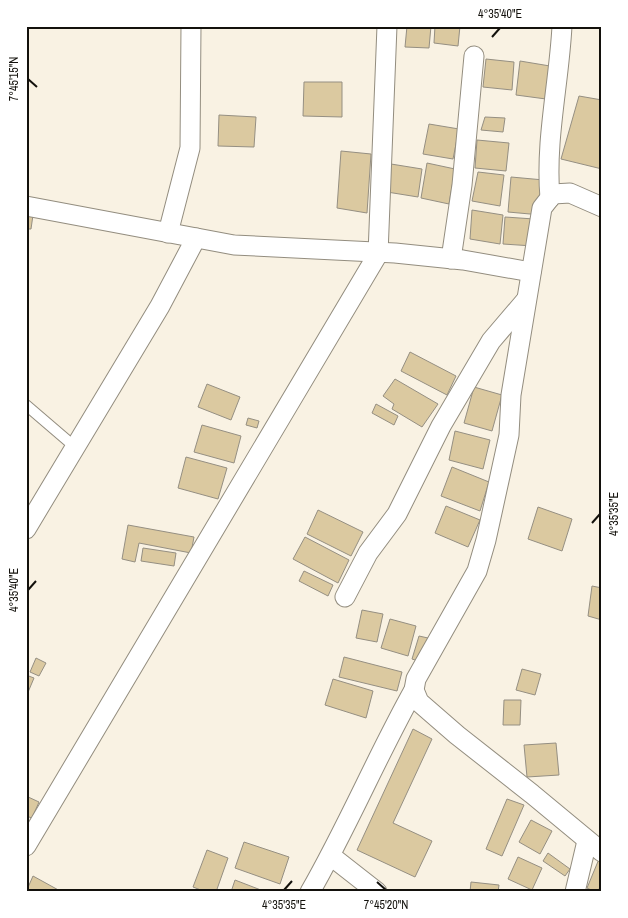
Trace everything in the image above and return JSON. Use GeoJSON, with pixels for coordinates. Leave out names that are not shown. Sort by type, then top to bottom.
{"type":"FeatureCollection","features":[{"type":"Feature","properties":{"kind":"street"},"geometry":{"type":"LineString","coordinates":[[168,233],[190,148],[191,26]]}},
{"type":"Feature","properties":{"kind":"street"},"geometry":{"type":"LineString","coordinates":[[26,846],[378,254],[387,26]]}},
{"type":"Feature","properties":{"kind":"street"},"geometry":{"type":"LineString","coordinates":[[550,198],[549,151],[551,116],[560,59],[562,26]]}},
{"type":"Feature","properties":{"kind":"street"},"geometry":{"type":"LineString","coordinates":[[451,259],[462,185],[474,56]]}},
{"type":"Feature","properties":{"kind":"street"},"geometry":{"type":"LineString","coordinates":[[310,892],[331,856],[384,743],[414,690],[416,679],[477,571],[486,540],[508,435],[510,395],[542,208],[556,192],[570,193],[602,207]]}},
{"type":"Feature","properties":{"kind":"street"},"geometry":{"type":"LineString","coordinates":[[26,206],[234,245],[451,259],[531,272]]}},
{"type":"Feature","properties":{"kind":"street"},"geometry":{"type":"LineString","coordinates":[[26,529],[160,306],[196,238]]}},
{"type":"Feature","properties":{"kind":"street"},"geometry":{"type":"LineString","coordinates":[[345,597],[368,553],[397,514],[441,426],[491,341],[526,299]]}},
{"type":"Feature","properties":{"kind":"street"},"geometry":{"type":"LineString","coordinates":[[414,690],[419,702],[457,735],[602,852]]}},
{"type":"Feature","properties":{"kind":"street"},"geometry":{"type":"LineString","coordinates":[[575,892],[587,841]]}},
{"type":"Feature","properties":{"kind":"street"},"geometry":{"type":"LineString","coordinates":[[331,856],[377,892]]}},
{"type":"Feature","properties":{"kind":"lane"},"geometry":{"type":"LineString","coordinates":[[26,405],[75,447]]}},
{"type":"Feature","properties":{"kind":"building"},"geometry":{"type":"Polygon","coordinates":[[[407,26],[431,26],[429,48],[405,47],[407,26]]]}},
{"type":"Feature","properties":{"kind":"building"},"geometry":{"type":"Polygon","coordinates":[[[435,26],[460,26],[458,46],[434,43],[435,26]]]}},
{"type":"Feature","properties":{"kind":"building"},"geometry":{"type":"Polygon","coordinates":[[[486,59],[514,62],[512,90],[483,87],[486,59]]]}},
{"type":"Feature","properties":{"kind":"building"},"geometry":{"type":"Polygon","coordinates":[[[520,61],[550,66],[546,99],[516,95],[520,61]]]}},
{"type":"Feature","properties":{"kind":"building"},"geometry":{"type":"Polygon","coordinates":[[[304,82],[342,82],[342,117],[303,116],[304,82]]]}},
{"type":"Feature","properties":{"kind":"building"},"geometry":{"type":"Polygon","coordinates":[[[579,96],[602,100],[602,169],[561,159],[579,96]]]}},
{"type":"Feature","properties":{"kind":"building"},"geometry":{"type":"Polygon","coordinates":[[[219,115],[256,117],[254,147],[218,146],[219,115]]]}},
{"type":"Feature","properties":{"kind":"building"},"geometry":{"type":"Polygon","coordinates":[[[485,117],[505,118],[503,132],[481,130],[485,117]]]}},
{"type":"Feature","properties":{"kind":"building"},"geometry":{"type":"Polygon","coordinates":[[[429,124],[459,129],[453,159],[423,154],[429,124]]]}},
{"type":"Feature","properties":{"kind":"building"},"geometry":{"type":"Polygon","coordinates":[[[477,140],[509,143],[506,171],[475,168],[477,140]]]}},
{"type":"Feature","properties":{"kind":"building"},"geometry":{"type":"Polygon","coordinates":[[[341,151],[371,154],[367,213],[337,208],[341,151]]]}},
{"type":"Feature","properties":{"kind":"building"},"geometry":{"type":"Polygon","coordinates":[[[427,163],[455,169],[449,204],[421,198],[427,163]]]}},
{"type":"Feature","properties":{"kind":"building"},"geometry":{"type":"Polygon","coordinates":[[[391,164],[422,169],[418,197],[387,192],[391,164]]]}},
{"type":"Feature","properties":{"kind":"building"},"geometry":{"type":"Polygon","coordinates":[[[478,172],[504,175],[500,206],[472,201],[478,172]]]}},
{"type":"Feature","properties":{"kind":"building"},"geometry":{"type":"Polygon","coordinates":[[[511,177],[544,180],[541,215],[508,212],[511,177]]]}},
{"type":"Feature","properties":{"kind":"building"},"geometry":{"type":"Polygon","coordinates":[[[472,210],[503,215],[500,244],[470,239],[472,210]]]}},
{"type":"Feature","properties":{"kind":"building"},"geometry":{"type":"Polygon","coordinates":[[[26,214],[33,215],[31,229],[26,229],[26,214]]]}},
{"type":"Feature","properties":{"kind":"building"},"geometry":{"type":"Polygon","coordinates":[[[505,217],[534,219],[533,246],[503,244],[505,217]]]}},
{"type":"Feature","properties":{"kind":"building"},"geometry":{"type":"Polygon","coordinates":[[[410,352],[456,376],[447,395],[401,371],[410,352]]]}},
{"type":"Feature","properties":{"kind":"building"},"geometry":{"type":"Polygon","coordinates":[[[395,379],[438,404],[422,427],[392,409],[394,404],[383,396],[395,379]]]}},
{"type":"Feature","properties":{"kind":"building"},"geometry":{"type":"Polygon","coordinates":[[[207,384],[240,397],[231,420],[198,407],[207,384]]]}},
{"type":"Feature","properties":{"kind":"building"},"geometry":{"type":"Polygon","coordinates":[[[474,387],[502,395],[492,431],[464,423],[474,387]]]}},
{"type":"Feature","properties":{"kind":"building"},"geometry":{"type":"Polygon","coordinates":[[[376,404],[398,416],[394,425],[372,413],[376,404]]]}},
{"type":"Feature","properties":{"kind":"building"},"geometry":{"type":"Polygon","coordinates":[[[248,418],[259,421],[257,428],[246,425],[248,418]]]}},
{"type":"Feature","properties":{"kind":"building"},"geometry":{"type":"Polygon","coordinates":[[[202,425],[241,436],[234,463],[194,452],[202,425]]]}},
{"type":"Feature","properties":{"kind":"building"},"geometry":{"type":"Polygon","coordinates":[[[455,431],[490,440],[483,469],[449,460],[455,431]]]}},
{"type":"Feature","properties":{"kind":"building"},"geometry":{"type":"Polygon","coordinates":[[[186,457],[227,468],[218,499],[178,488],[186,457]]]}},
{"type":"Feature","properties":{"kind":"building"},"geometry":{"type":"Polygon","coordinates":[[[452,467],[489,482],[480,511],[441,496],[452,467]]]}},
{"type":"Feature","properties":{"kind":"building"},"geometry":{"type":"Polygon","coordinates":[[[446,506],[480,520],[468,547],[435,533],[446,506]]]}},
{"type":"Feature","properties":{"kind":"building"},"geometry":{"type":"Polygon","coordinates":[[[538,507],[572,519],[562,551],[528,539],[538,507]]]}},
{"type":"Feature","properties":{"kind":"building"},"geometry":{"type":"Polygon","coordinates":[[[318,510],[363,532],[351,556],[307,534],[318,510]]]}},
{"type":"Feature","properties":{"kind":"building"},"geometry":{"type":"Polygon","coordinates":[[[128,525],[194,537],[191,553],[139,543],[135,562],[122,559],[128,525]]]}},
{"type":"Feature","properties":{"kind":"building"},"geometry":{"type":"Polygon","coordinates":[[[305,537],[349,560],[338,583],[293,559],[305,537]]]}},
{"type":"Feature","properties":{"kind":"building"},"geometry":{"type":"Polygon","coordinates":[[[143,548],[176,553],[174,566],[141,561],[143,548]]]}},
{"type":"Feature","properties":{"kind":"building"},"geometry":{"type":"Polygon","coordinates":[[[304,571],[333,585],[328,596],[299,581],[304,571]]]}},
{"type":"Feature","properties":{"kind":"building"},"geometry":{"type":"Polygon","coordinates":[[[592,586],[602,588],[602,620],[588,616],[592,586]]]}},
{"type":"Feature","properties":{"kind":"building"},"geometry":{"type":"Polygon","coordinates":[[[362,610],[383,614],[377,642],[356,638],[362,610]]]}},
{"type":"Feature","properties":{"kind":"building"},"geometry":{"type":"Polygon","coordinates":[[[390,619],[416,626],[408,656],[381,648],[390,619]]]}},
{"type":"Feature","properties":{"kind":"building"},"geometry":{"type":"Polygon","coordinates":[[[419,636],[428,638],[421,662],[412,659],[419,636]]]}},
{"type":"Feature","properties":{"kind":"building"},"geometry":{"type":"Polygon","coordinates":[[[344,657],[402,672],[397,691],[339,677],[344,657]]]}},
{"type":"Feature","properties":{"kind":"building"},"geometry":{"type":"Polygon","coordinates":[[[36,658],[46,663],[39,676],[30,672],[36,658]]]}},
{"type":"Feature","properties":{"kind":"building"},"geometry":{"type":"Polygon","coordinates":[[[522,669],[541,674],[535,695],[516,690],[522,669]]]}},
{"type":"Feature","properties":{"kind":"building"},"geometry":{"type":"Polygon","coordinates":[[[26,675],[34,678],[26,697],[26,675]]]}},
{"type":"Feature","properties":{"kind":"building"},"geometry":{"type":"Polygon","coordinates":[[[333,679],[373,691],[366,718],[325,705],[333,679]]]}},
{"type":"Feature","properties":{"kind":"building"},"geometry":{"type":"Polygon","coordinates":[[[504,700],[521,700],[520,725],[503,725],[504,700]]]}},
{"type":"Feature","properties":{"kind":"building"},"geometry":{"type":"Polygon","coordinates":[[[413,729],[432,739],[393,823],[432,841],[415,877],[357,850],[413,729]]]}},
{"type":"Feature","properties":{"kind":"building"},"geometry":{"type":"Polygon","coordinates":[[[556,743],[559,775],[527,777],[524,745],[556,743]]]}},
{"type":"Feature","properties":{"kind":"building"},"geometry":{"type":"Polygon","coordinates":[[[26,796],[39,802],[32,818],[26,816],[26,796]]]}},
{"type":"Feature","properties":{"kind":"building"},"geometry":{"type":"Polygon","coordinates":[[[507,799],[524,805],[502,856],[486,849],[507,799]]]}},
{"type":"Feature","properties":{"kind":"building"},"geometry":{"type":"Polygon","coordinates":[[[531,820],[552,831],[540,854],[519,842],[531,820]]]}},
{"type":"Feature","properties":{"kind":"building"},"geometry":{"type":"Polygon","coordinates":[[[244,842],[289,857],[280,884],[235,868],[244,842]]]}},
{"type":"Feature","properties":{"kind":"building"},"geometry":{"type":"Polygon","coordinates":[[[207,850],[228,858],[216,892],[206,892],[193,887],[207,850]]]}},
{"type":"Feature","properties":{"kind":"building"},"geometry":{"type":"Polygon","coordinates":[[[548,853],[570,869],[565,876],[543,861],[548,853]]]}},
{"type":"Feature","properties":{"kind":"building"},"geometry":{"type":"Polygon","coordinates":[[[518,857],[542,868],[532,890],[508,879],[518,857]]]}},
{"type":"Feature","properties":{"kind":"building"},"geometry":{"type":"Polygon","coordinates":[[[599,859],[602,860],[602,881],[598,892],[595,892],[587,888],[599,859]]]}},
{"type":"Feature","properties":{"kind":"building"},"geometry":{"type":"Polygon","coordinates":[[[33,876],[62,892],[26,892],[33,876]]]}},
{"type":"Feature","properties":{"kind":"building"},"geometry":{"type":"Polygon","coordinates":[[[235,880],[266,892],[231,892],[235,880]]]}},
{"type":"Feature","properties":{"kind":"building"},"geometry":{"type":"Polygon","coordinates":[[[471,882],[499,885],[498,892],[470,892],[471,882]]]}}]}
